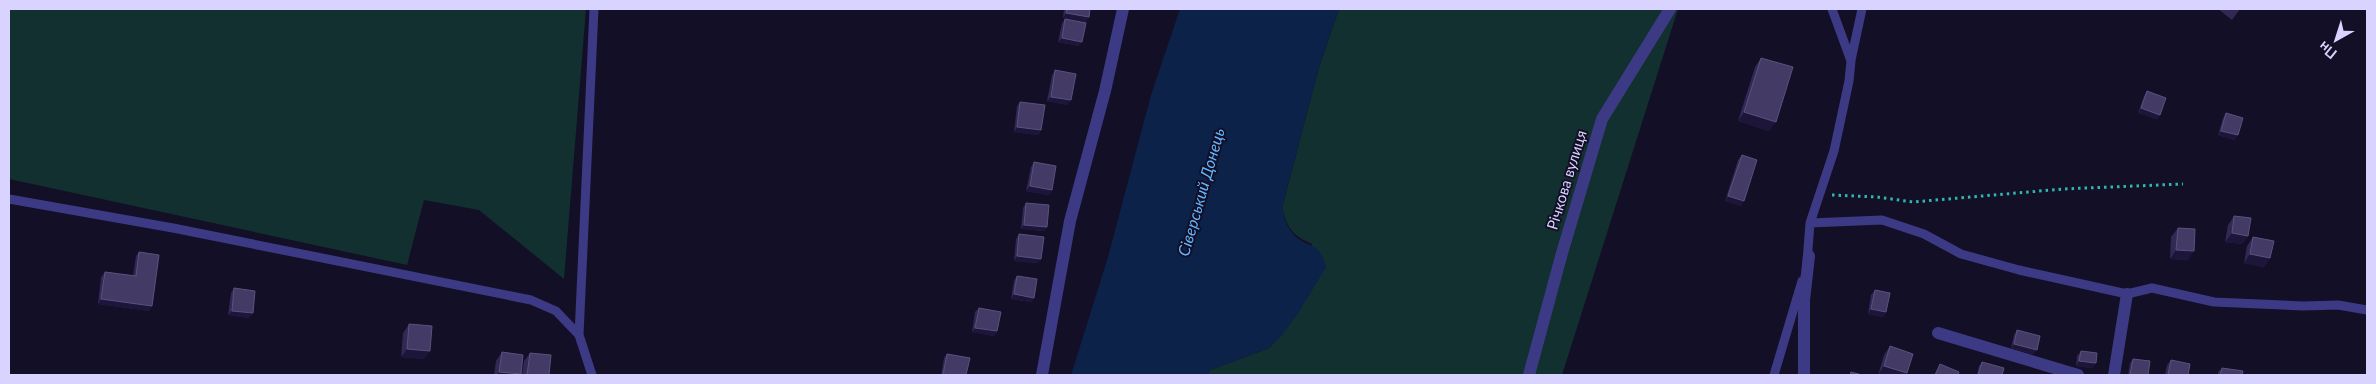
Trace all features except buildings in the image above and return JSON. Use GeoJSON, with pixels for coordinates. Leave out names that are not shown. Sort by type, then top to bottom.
{"type":"FeatureCollection","features":[{"type":"Feature","properties":{"kind":"street"},"geometry":{"type":"LineString","coordinates":[[1042,375],[1070,221],[1124,9]]}},
{"type":"Feature","properties":{"kind":"street","name":"Річкова вулиця"},"geometry":{"type":"LineString","coordinates":[[1529,375],[1564,244],[1602,119],[1670,9]]}},
{"type":"Feature","properties":{"kind":"street"},"geometry":{"type":"LineString","coordinates":[[1804,375],[1804,300],[1809,256]]}},
{"type":"Feature","properties":{"kind":"street"},"geometry":{"type":"LineString","coordinates":[[2114,375],[2127,294]]}},
{"type":"Feature","properties":{"kind":"street"},"geometry":{"type":"LineString","coordinates":[[1938,332],[2078,375]]}},
{"type":"Feature","properties":{"kind":"lane"},"geometry":{"type":"LineString","coordinates":[[592,375],[579,335],[594,9]]}},
{"type":"Feature","properties":{"kind":"lane"},"geometry":{"type":"LineString","coordinates":[[1832,9],[1851,61]]}},
{"type":"Feature","properties":{"kind":"lane"},"geometry":{"type":"LineString","coordinates":[[1774,375],[1809,256],[1810,223],[1844,107],[1862,9]]}},
{"type":"Feature","properties":{"kind":"lane"},"geometry":{"type":"LineString","coordinates":[[9,200],[173,228],[531,300],[556,312],[579,335]]}},
{"type":"Feature","properties":{"kind":"lane"},"geometry":{"type":"LineString","coordinates":[[1810,223],[1882,220],[1924,234],[1961,254],[2018,270],[2127,294],[2152,288],[2214,302],[2303,306],[2338,305],[2367,310]]}},
{"type":"Feature","properties":{"kind":"path"},"geometry":{"type":"LineString","coordinates":[[1819,194],[1877,197],[1913,202],[2063,188],[2183,184]]}},
{"type":"Feature","properties":{"kind":"green space"},"geometry":{"type":"Polygon","coordinates":[[[9,9],[586,9],[564,279],[479,210],[424,200],[407,265],[9,179],[9,9]]]}},
{"type":"Feature","properties":{"kind":"green space"},"geometry":{"type":"Polygon","coordinates":[[[1339,9],[1678,9],[1562,375],[1207,375],[1210,370],[1269,348],[1282,335],[1312,244],[1295,234],[1286,221],[1282,208],[1319,67],[1339,9]]]}},
{"type":"Feature","properties":{"kind":"water","name":"Сіверський Донець"},"geometry":{"type":"Polygon","coordinates":[[[1180,9],[1339,9],[1319,67],[1282,208],[1290,230],[1296,237],[1321,253],[1326,267],[1299,312],[1282,335],[1269,348],[1210,370],[1207,375],[1071,375],[1108,257],[1151,95],[1180,9]]]}}]}
